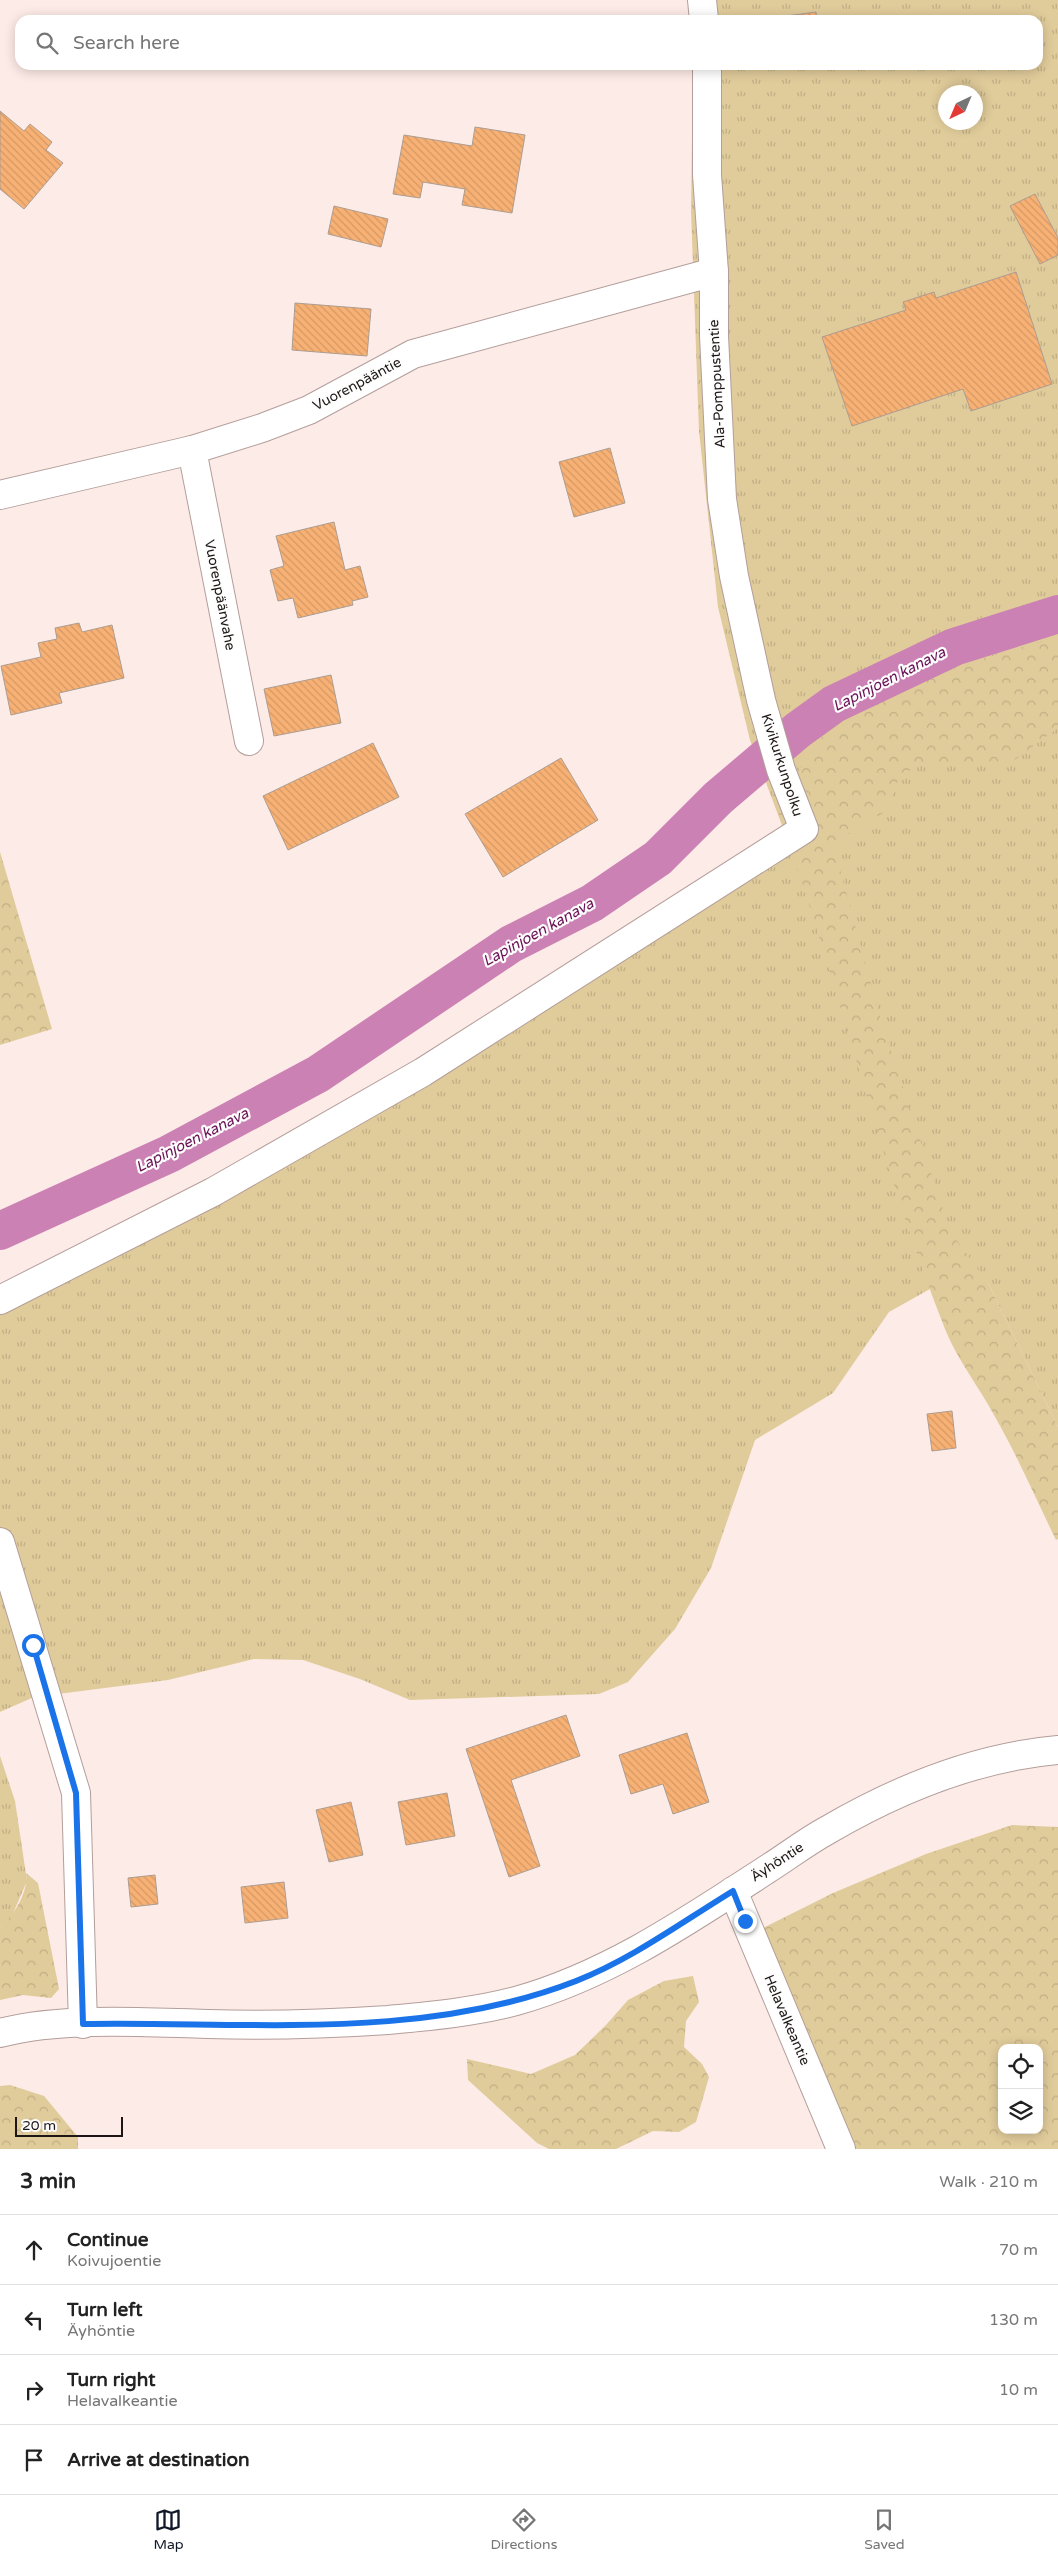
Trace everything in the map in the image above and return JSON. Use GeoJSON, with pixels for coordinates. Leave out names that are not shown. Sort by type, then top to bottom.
{"type":"FeatureCollection","features":[{"type":"Feature","properties":{"kind":"street"},"geometry":{"type":"LineString","coordinates":[[702,0],[704,15]]}},
{"type":"Feature","properties":{"kind":"street","name":"Ala-Pomppustentie"},"geometry":{"type":"LineString","coordinates":[[707,70],[707,175],[714,272],[714,336],[722,499],[734,576],[764,710]]}},
{"type":"Feature","properties":{"kind":"street","name":"Vuorenpääntie"},"geometry":{"type":"LineString","coordinates":[[0,495],[192,450],[262,428],[309,410],[413,354],[714,272]]}},
{"type":"Feature","properties":{"kind":"street","name":"Vuorenpäänvahe"},"geometry":{"type":"LineString","coordinates":[[192,450],[249,741]]}},
{"type":"Feature","properties":{"kind":"street","name":"Kivikurkunpolku"},"geometry":{"type":"LineString","coordinates":[[0,1300],[213,1192],[424,1072],[804,829],[781,770],[764,710]]}},
{"type":"Feature","properties":{"kind":"street"},"geometry":{"type":"LineString","coordinates":[[0,1542],[76,1793],[83,2024]]}},
{"type":"Feature","properties":{"kind":"street","name":"Äyhöntie"},"geometry":{"type":"LineString","coordinates":[[0,2033],[25,2026],[83,2024],[322,2025],[425,2017],[514,2001],[576,1981],[632,1954],[823,1832],[860,1812],[938,1778],[1026,1752],[1058,1750]]}},
{"type":"Feature","properties":{"kind":"street","name":"Helavalkeantie"},"geometry":{"type":"LineString","coordinates":[[733,1891],[840,2149]]}},
{"type":"Feature","properties":{"kind":"green space"},"geometry":{"type":"Polygon","coordinates":[[[689,0],[1058,0],[1058,1427],[988,1283],[930,1289],[889,1312],[833,1393],[755,1440],[711,1568],[675,1629],[628,1682],[599,1694],[410,1700],[360,1679],[303,1660],[254,1659],[168,1680],[34,1697],[0,1712],[0,1309],[792,852],[750,740],[718,607],[699,431],[691,210],[693,70],[1043,70],[1043,15],[690,15],[689,0]]]}},
{"type":"Feature","properties":{"kind":"green space"},"geometry":{"type":"Polygon","coordinates":[[[1058,639],[1058,728],[1008,765],[922,762],[899,778],[885,812],[839,839],[839,866],[880,1017],[950,1231],[988,1283],[1058,1427],[1058,1539],[1056,1540],[1002,1430],[945,1329],[899,1199],[819,935],[775,804],[822,737],[873,706],[921,681],[975,661],[1047,640],[1058,639]]]}},
{"type":"Feature","properties":{"kind":"green space"},"geometry":{"type":"Polygon","coordinates":[[[0,852],[52,1029],[0,1045],[0,852]]]}},
{"type":"Feature","properties":{"kind":"green space"},"geometry":{"type":"Polygon","coordinates":[[[0,1756],[15,1801],[27,1881],[11,1918],[0,1927],[0,1756]]]}},
{"type":"Feature","properties":{"kind":"green space"},"geometry":{"type":"Polygon","coordinates":[[[1012,1825],[1058,1827],[1058,2149],[830,2149],[739,1940],[833,1893],[926,1854],[1012,1825]]]}},
{"type":"Feature","properties":{"kind":"green space"},"geometry":{"type":"Polygon","coordinates":[[[26,1873],[38,1883],[59,1989],[51,1998],[23,1995],[0,2000],[0,1927],[15,1910],[23,1895],[26,1873]]]}},
{"type":"Feature","properties":{"kind":"green space"},"geometry":{"type":"Polygon","coordinates":[[[693,1976],[699,2002],[686,2021],[684,2047],[702,2064],[709,2077],[696,2122],[679,2132],[653,2131],[616,2149],[549,2149],[537,2143],[468,2080],[467,2059],[531,2074],[575,2055],[606,2025],[628,2000],[664,1981],[693,1976]]]}},
{"type":"Feature","properties":{"kind":"green space"},"geometry":{"type":"Polygon","coordinates":[[[10,2085],[44,2096],[78,2137],[78,2149],[0,2149],[0,2086],[10,2085]]]}},
{"type":"Feature","properties":{"kind":"building"},"geometry":{"type":"Polygon","coordinates":[[[816,12],[816,15],[794,15],[816,12]]]}},
{"type":"Feature","properties":{"kind":"building"},"geometry":{"type":"Polygon","coordinates":[[[0,111],[24,131],[30,124],[52,142],[46,150],[63,163],[24,209],[0,189],[0,111]]]}},
{"type":"Feature","properties":{"kind":"building"},"geometry":{"type":"Polygon","coordinates":[[[475,127],[525,135],[512,213],[462,205],[465,189],[423,182],[420,198],[393,194],[404,135],[472,146],[475,127]]]}},
{"type":"Feature","properties":{"kind":"building"},"geometry":{"type":"Polygon","coordinates":[[[1035,194],[1058,238],[1058,255],[1040,264],[1010,206],[1035,194]]]}},
{"type":"Feature","properties":{"kind":"building"},"geometry":{"type":"Polygon","coordinates":[[[334,206],[388,219],[381,247],[328,234],[334,206]]]}},
{"type":"Feature","properties":{"kind":"building"},"geometry":{"type":"Polygon","coordinates":[[[1016,272],[1052,384],[971,411],[963,389],[852,426],[822,337],[906,310],[903,302],[934,292],[936,298],[1016,272]]]}},
{"type":"Feature","properties":{"kind":"building"},"geometry":{"type":"Polygon","coordinates":[[[295,303],[371,309],[367,356],[292,350],[295,303]]]}},
{"type":"Feature","properties":{"kind":"building"},"geometry":{"type":"Polygon","coordinates":[[[610,448],[625,503],[574,517],[559,462],[610,448]]]}},
{"type":"Feature","properties":{"kind":"building"},"geometry":{"type":"Polygon","coordinates":[[[334,522],[345,570],[360,566],[368,597],[352,601],[353,605],[298,618],[293,598],[278,601],[270,570],[284,566],[276,536],[334,522]]]}},
{"type":"Feature","properties":{"kind":"building"},"geometry":{"type":"Polygon","coordinates":[[[79,623],[82,632],[112,625],[124,678],[59,693],[62,703],[11,715],[1,666],[41,657],[38,643],[57,639],[55,628],[79,623]]]}},
{"type":"Feature","properties":{"kind":"building"},"geometry":{"type":"Polygon","coordinates":[[[331,675],[341,723],[274,736],[264,689],[331,675]]]}},
{"type":"Feature","properties":{"kind":"building"},"geometry":{"type":"Polygon","coordinates":[[[373,743],[399,797],[288,850],[263,796],[373,743]]]}},
{"type":"Feature","properties":{"kind":"building"},"geometry":{"type":"Polygon","coordinates":[[[561,758],[598,820],[503,877],[465,814],[561,758]]]}},
{"type":"Feature","properties":{"kind":"building"},"geometry":{"type":"Polygon","coordinates":[[[952,1411],[956,1448],[932,1451],[927,1414],[952,1411]]]}},
{"type":"Feature","properties":{"kind":"building"},"geometry":{"type":"Polygon","coordinates":[[[566,1715],[580,1756],[511,1780],[540,1866],[509,1877],[466,1749],[566,1715]]]}},
{"type":"Feature","properties":{"kind":"building"},"geometry":{"type":"Polygon","coordinates":[[[687,1733],[709,1802],[673,1814],[663,1784],[631,1794],[619,1755],[687,1733]]]}},
{"type":"Feature","properties":{"kind":"building"},"geometry":{"type":"Polygon","coordinates":[[[447,1793],[455,1836],[406,1845],[398,1802],[447,1793]]]}},
{"type":"Feature","properties":{"kind":"building"},"geometry":{"type":"Polygon","coordinates":[[[351,1802],[363,1855],[329,1862],[316,1810],[351,1802]]]}},
{"type":"Feature","properties":{"kind":"building"},"geometry":{"type":"Polygon","coordinates":[[[155,1875],[158,1904],[131,1907],[128,1878],[155,1875]]]}},
{"type":"Feature","properties":{"kind":"building"},"geometry":{"type":"Polygon","coordinates":[[[284,1882],[288,1918],[245,1923],[241,1887],[284,1882]]]}},
{"type":"Feature","properties":{"kind":"waterway","name":"Lapinjoen kanava"},"geometry":{"type":"LineString","coordinates":[[0,1231],[169,1154],[318,1074],[511,944],[592,903],[658,858],[718,798],[798,730],[834,704],[954,647],[1058,614]]}},
{"type":"Feature","properties":{"kind":"route"},"geometry":{"type":"LineString","coordinates":[[33,1645],[76,1793],[83,2024],[322,2025],[425,2017],[514,2001],[576,1981],[632,1954],[733,1891],[745,1921]]}}]}
